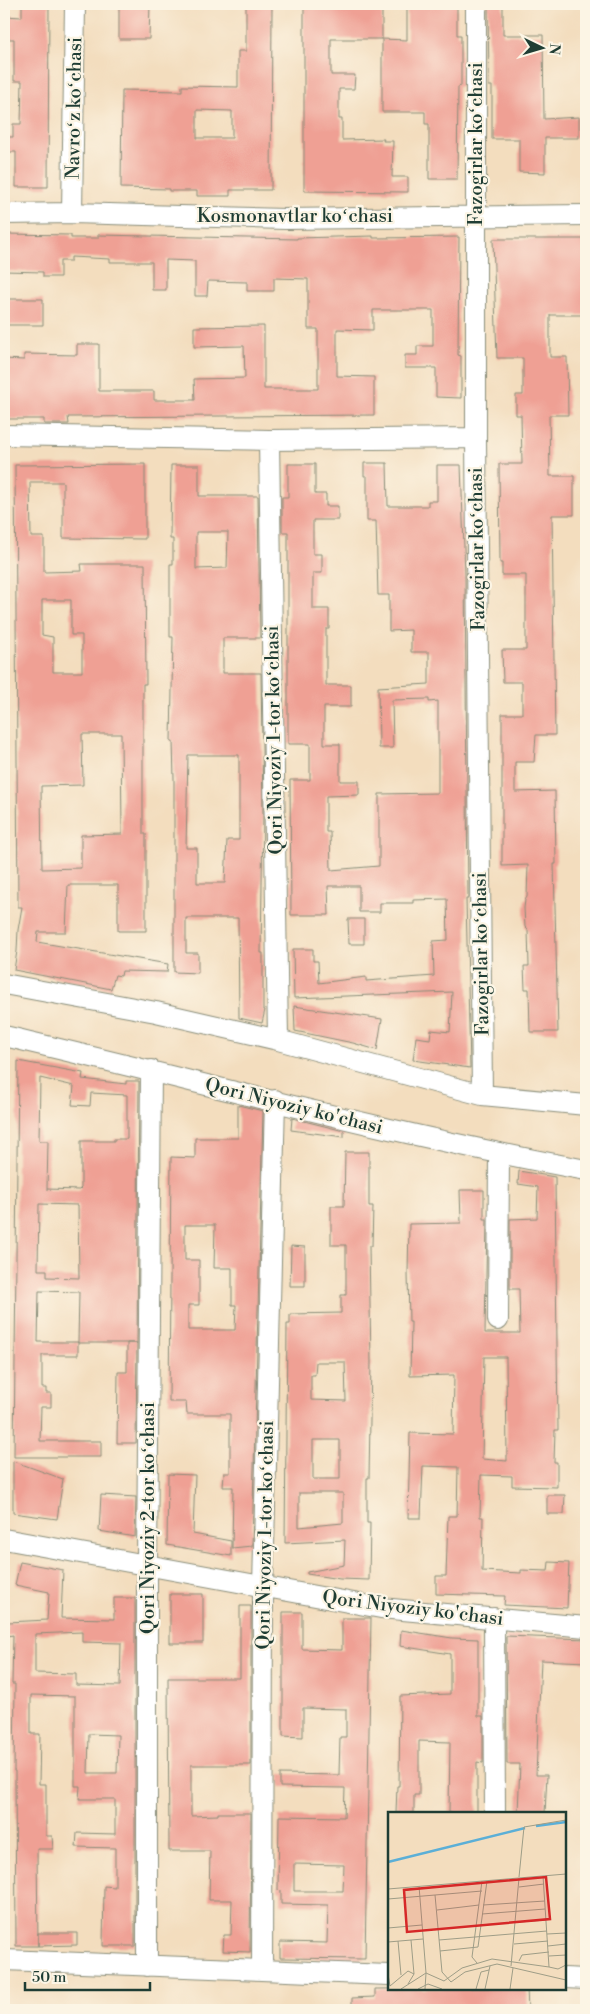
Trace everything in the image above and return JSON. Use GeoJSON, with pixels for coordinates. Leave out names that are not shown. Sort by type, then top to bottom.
{"type":"FeatureCollection","features":[{"type":"Feature","properties":{"kind":"street","name":"Navroʻz koʻchasi"},"geometry":{"type":"LineString","coordinates":[[72,213],[75,4]]}},
{"type":"Feature","properties":{"kind":"street","name":"Fazogirlar koʻchasi"},"geometry":{"type":"LineString","coordinates":[[476,4],[476,438],[482,1095]]}},
{"type":"Feature","properties":{"kind":"street","name":"Kosmonavtlar koʻchasi"},"geometry":{"type":"LineString","coordinates":[[4,214],[72,213],[285,219],[586,215]]}},
{"type":"Feature","properties":{"kind":"street"},"geometry":{"type":"LineString","coordinates":[[4,435],[269,440],[476,438]]}},
{"type":"Feature","properties":{"kind":"street","name":"Qori Niyoziy 1-tor koʻchasi"},"geometry":{"type":"LineString","coordinates":[[269,440],[278,1040]]}},
{"type":"Feature","properties":{"kind":"street"},"geometry":{"type":"LineString","coordinates":[[4,984],[156,1012],[278,1040],[482,1095],[586,1105]]}},
{"type":"Feature","properties":{"kind":"street","name":"Qori Niyoziy ko'chasi"},"geometry":{"type":"LineString","coordinates":[[4,1036],[275,1100],[388,1129],[499,1154],[586,1170]]}},
{"type":"Feature","properties":{"kind":"street","name":"Qori Niyoziy 2-tor koʻchasi"},"geometry":{"type":"LineString","coordinates":[[147,1966],[147,1565],[151,1070]]}},
{"type":"Feature","properties":{"kind":"street","name":"Qori Niyoziy 1-tor koʻchasi"},"geometry":{"type":"LineString","coordinates":[[262,1969],[263,1586],[275,1100]]}},
{"type":"Feature","properties":{"kind":"street"},"geometry":{"type":"LineString","coordinates":[[498,1320],[499,1154]]}},
{"type":"Feature","properties":{"kind":"street","name":"Qori Niyoziy ko'chasi"},"geometry":{"type":"LineString","coordinates":[[4,1539],[381,1608],[586,1627]]}},
{"type":"Feature","properties":{"kind":"street"},"geometry":{"type":"LineString","coordinates":[[494,1618],[495,1812]]}},
{"type":"Feature","properties":{"kind":"street"},"geometry":{"type":"LineString","coordinates":[[4,1960],[388,1975]]}},
{"type":"Feature","properties":{"kind":"street"},"geometry":{"type":"LineString","coordinates":[[565,1978],[586,1979]]}},
{"type":"Feature","properties":{"kind":"building"},"geometry":{"type":"Polygon","coordinates":[[[22,4],[49,4],[48,187],[16,187],[16,152],[4,152],[4,137],[13,137],[13,124],[21,124],[22,81],[14,81],[14,39],[4,39],[4,16],[22,17],[22,4]]]}},
{"type":"Feature","properties":{"kind":"building"},"geometry":{"type":"Polygon","coordinates":[[[119,4],[150,4],[149,39],[119,39],[119,4]]]}},
{"type":"Feature","properties":{"kind":"building"},"geometry":{"type":"Polygon","coordinates":[[[246,4],[272,4],[271,190],[230,190],[230,196],[197,196],[197,191],[121,188],[122,90],[182,91],[182,86],[238,87],[238,51],[246,51],[246,4]],[[197,110],[197,138],[232,138],[232,111],[197,110]]]}},
{"type":"Feature","properties":{"kind":"building"},"geometry":{"type":"Polygon","coordinates":[[[304,4],[382,4],[382,39],[331,39],[331,75],[355,75],[354,89],[339,89],[339,119],[342,119],[342,140],[384,139],[383,141],[393,141],[392,177],[408,177],[408,192],[304,191],[304,4]]]}},
{"type":"Feature","properties":{"kind":"building"},"geometry":{"type":"Polygon","coordinates":[[[407,4],[457,4],[457,35],[461,35],[461,86],[458,87],[457,179],[429,179],[429,124],[425,124],[425,112],[382,112],[382,39],[407,40],[407,4]]]}},
{"type":"Feature","properties":{"kind":"building"},"geometry":{"type":"Polygon","coordinates":[[[488,4],[503,4],[503,35],[543,35],[544,119],[579,117],[579,138],[545,138],[545,173],[519,172],[519,139],[492,139],[492,86],[489,86],[488,4]]]}},
{"type":"Feature","properties":{"kind":"building"},"geometry":{"type":"Polygon","coordinates":[[[4,234],[71,235],[71,238],[98,238],[98,235],[297,239],[373,236],[373,238],[459,237],[458,355],[461,356],[461,398],[436,397],[436,368],[405,368],[405,355],[417,355],[417,346],[433,346],[433,310],[373,310],[373,330],[337,329],[337,376],[374,377],[374,415],[68,417],[69,424],[44,424],[44,419],[4,419],[4,359],[24,360],[24,354],[77,355],[77,344],[99,344],[99,391],[154,391],[154,400],[195,400],[194,379],[245,378],[244,346],[194,347],[194,327],[264,326],[264,389],[318,389],[318,329],[308,329],[308,279],[274,278],[274,291],[247,291],[247,282],[208,281],[207,296],[195,296],[195,261],[166,260],[166,290],[152,290],[152,262],[110,262],[110,259],[71,257],[71,261],[60,261],[60,277],[43,277],[43,272],[4,271],[4,234]]]}},
{"type":"Feature","properties":{"kind":"building"},"geometry":{"type":"Polygon","coordinates":[[[493,239],[586,239],[586,315],[550,315],[550,357],[567,357],[568,415],[549,415],[550,476],[574,476],[574,515],[552,515],[555,735],[536,735],[534,762],[515,762],[515,792],[555,791],[556,864],[554,864],[558,1032],[530,1032],[529,989],[525,989],[524,966],[529,966],[528,930],[525,927],[524,908],[527,897],[528,865],[502,866],[502,714],[522,714],[522,682],[503,682],[502,650],[526,650],[526,575],[502,575],[502,563],[500,563],[499,464],[522,464],[521,415],[516,415],[516,395],[523,395],[523,358],[497,358],[493,239]]]}},
{"type":"Feature","properties":{"kind":"building"},"geometry":{"type":"Polygon","coordinates":[[[4,299],[43,299],[43,325],[4,325],[4,299]]]}},
{"type":"Feature","properties":{"kind":"building"},"geometry":{"type":"Polygon","coordinates":[[[364,463],[387,463],[388,506],[428,506],[428,501],[437,501],[437,465],[461,465],[465,574],[468,899],[466,899],[470,1068],[413,1060],[416,1037],[430,1039],[431,1030],[450,1032],[452,992],[294,998],[293,949],[313,949],[313,961],[318,961],[319,983],[366,977],[366,981],[434,976],[433,941],[448,940],[447,899],[413,900],[413,903],[380,903],[380,912],[359,912],[359,886],[328,886],[329,915],[291,915],[290,780],[310,780],[310,744],[288,744],[288,532],[282,532],[282,497],[288,497],[288,464],[315,464],[315,494],[326,494],[326,506],[338,506],[338,520],[313,520],[313,554],[322,554],[322,573],[313,573],[313,609],[329,609],[329,629],[326,629],[326,685],[351,685],[351,707],[324,707],[324,744],[340,744],[340,781],[359,781],[359,795],[326,796],[326,832],[330,832],[331,870],[379,866],[379,794],[438,793],[438,701],[429,702],[429,699],[392,700],[393,748],[379,748],[378,687],[429,684],[429,652],[411,652],[411,630],[389,631],[389,595],[378,595],[376,521],[367,521],[367,476],[364,476],[364,463]]]}},
{"type":"Feature","properties":{"kind":"building"},"geometry":{"type":"Polygon","coordinates":[[[145,464],[145,539],[63,538],[63,482],[30,482],[31,537],[44,537],[44,572],[82,571],[81,564],[145,564],[146,684],[143,684],[143,834],[146,834],[146,931],[118,931],[118,885],[68,885],[66,932],[38,932],[37,942],[168,964],[167,972],[122,971],[121,976],[115,975],[111,989],[14,970],[22,907],[18,907],[15,465],[145,464]],[[42,600],[42,635],[53,637],[53,672],[82,672],[82,635],[71,635],[71,600],[42,600]],[[82,734],[83,785],[41,786],[42,869],[81,868],[81,835],[122,834],[121,734],[82,734]]]}},
{"type":"Feature","properties":{"kind":"building"},"geometry":{"type":"Polygon","coordinates":[[[171,465],[199,465],[199,496],[258,496],[260,638],[223,638],[223,673],[261,673],[263,814],[261,953],[263,953],[263,1010],[265,1010],[262,1023],[239,1018],[238,918],[186,918],[186,953],[198,953],[198,973],[174,972],[174,779],[173,741],[171,741],[173,637],[170,637],[170,564],[173,564],[173,539],[170,539],[171,465]],[[196,532],[196,569],[227,568],[228,532],[196,532]],[[188,755],[186,848],[197,848],[197,883],[225,883],[227,840],[239,840],[239,755],[188,755]]]}},
{"type":"Feature","properties":{"kind":"building"},"geometry":{"type":"Polygon","coordinates":[[[348,919],[364,919],[364,944],[349,944],[348,919]]]}},
{"type":"Feature","properties":{"kind":"building"},"geometry":{"type":"Polygon","coordinates":[[[294,1006],[382,1019],[377,1050],[295,1031],[294,1006]]]}},
{"type":"Feature","properties":{"kind":"building"},"geometry":{"type":"Polygon","coordinates":[[[18,1061],[83,1073],[82,1079],[126,1084],[126,1081],[139,1081],[137,1343],[78,1343],[78,1355],[42,1355],[42,1388],[46,1388],[46,1393],[51,1393],[51,1407],[41,1407],[40,1441],[101,1441],[101,1457],[14,1457],[18,1061]],[[40,1078],[39,1141],[48,1141],[47,1189],[79,1190],[81,1188],[81,1141],[127,1139],[127,1095],[91,1093],[90,1106],[72,1105],[74,1086],[40,1078]],[[39,1204],[38,1270],[47,1270],[47,1277],[79,1278],[78,1205],[39,1204]],[[39,1291],[38,1342],[78,1342],[79,1292],[39,1291]]]}},
{"type":"Feature","properties":{"kind":"building"},"geometry":{"type":"Polygon","coordinates":[[[238,1105],[263,1111],[252,1546],[232,1548],[233,1487],[223,1487],[224,1473],[230,1473],[230,1414],[187,1414],[186,1402],[169,1402],[171,1157],[195,1158],[195,1138],[238,1138],[238,1105]],[[185,1225],[185,1260],[199,1260],[199,1305],[188,1305],[188,1330],[235,1330],[236,1305],[232,1305],[232,1268],[214,1268],[215,1225],[185,1225]]]}},
{"type":"Feature","properties":{"kind":"building"},"geometry":{"type":"Polygon","coordinates":[[[292,1118],[344,1131],[344,1137],[291,1130],[292,1118]]]}},
{"type":"Feature","properties":{"kind":"building"},"geometry":{"type":"Polygon","coordinates":[[[345,1152],[369,1152],[369,1206],[373,1206],[372,1246],[369,1246],[371,1362],[367,1523],[370,1523],[369,1580],[340,1579],[307,1574],[307,1572],[344,1565],[345,1540],[285,1543],[287,1324],[290,1324],[290,1314],[341,1313],[341,1295],[346,1295],[346,1245],[331,1245],[331,1206],[344,1206],[345,1152]],[[316,1362],[315,1375],[311,1375],[311,1400],[346,1401],[345,1362],[316,1362]],[[313,1440],[313,1479],[340,1479],[340,1440],[313,1440]],[[299,1493],[299,1527],[343,1523],[343,1493],[299,1493]]]}},
{"type":"Feature","properties":{"kind":"building"},"geometry":{"type":"Polygon","coordinates":[[[519,1171],[555,1177],[558,1430],[555,1430],[554,1462],[557,1462],[557,1487],[512,1486],[512,1476],[481,1475],[480,1517],[483,1517],[482,1571],[521,1573],[521,1570],[548,1571],[549,1562],[569,1563],[567,1608],[504,1605],[505,1596],[436,1594],[436,1576],[446,1576],[448,1516],[457,1516],[458,1467],[423,1466],[421,1518],[408,1518],[410,1433],[453,1434],[454,1375],[410,1376],[409,1224],[461,1223],[460,1190],[484,1190],[484,1219],[487,1219],[485,1333],[520,1333],[519,1289],[510,1289],[510,1219],[537,1218],[538,1187],[518,1184],[519,1171]],[[484,1357],[482,1459],[507,1461],[506,1357],[484,1357]]]}},
{"type":"Feature","properties":{"kind":"building"},"geometry":{"type":"Polygon","coordinates":[[[291,1246],[305,1247],[305,1286],[290,1286],[291,1246]]]}},
{"type":"Feature","properties":{"kind":"building"},"geometry":{"type":"Polygon","coordinates":[[[127,1343],[137,1343],[136,1443],[117,1443],[118,1372],[127,1372],[127,1343]]]}},
{"type":"Feature","properties":{"kind":"building"},"geometry":{"type":"Polygon","coordinates":[[[13,1461],[63,1479],[57,1519],[13,1513],[13,1461]]]}},
{"type":"Feature","properties":{"kind":"building"},"geometry":{"type":"Polygon","coordinates":[[[168,1474],[195,1475],[193,1534],[231,1541],[231,1556],[167,1545],[168,1474]]]}},
{"type":"Feature","properties":{"kind":"building"},"geometry":{"type":"Polygon","coordinates":[[[101,1495],[136,1497],[135,1537],[99,1531],[101,1495]]]}},
{"type":"Feature","properties":{"kind":"building"},"geometry":{"type":"Polygon","coordinates":[[[547,1495],[565,1495],[564,1514],[547,1514],[547,1495]]]}},
{"type":"Feature","properties":{"kind":"building"},"geometry":{"type":"Polygon","coordinates":[[[20,1562],[63,1570],[61,1618],[114,1619],[114,1598],[135,1598],[135,1946],[103,1946],[104,1886],[115,1887],[115,1848],[76,1847],[77,1833],[115,1834],[115,1799],[79,1799],[80,1786],[75,1786],[75,1696],[31,1695],[31,1734],[40,1734],[39,1784],[46,1784],[46,1836],[52,1836],[53,1849],[37,1849],[38,1946],[16,1946],[15,1684],[12,1684],[13,1635],[7,1636],[8,1622],[47,1620],[49,1592],[15,1585],[20,1562]],[[82,1632],[35,1634],[35,1673],[76,1674],[76,1685],[120,1686],[121,1643],[82,1642],[82,1632]],[[89,1734],[88,1773],[117,1773],[118,1735],[89,1734]]]}},
{"type":"Feature","properties":{"kind":"building"},"geometry":{"type":"Polygon","coordinates":[[[170,1594],[203,1594],[203,1643],[170,1643],[170,1594]]]}},
{"type":"Feature","properties":{"kind":"building"},"geometry":{"type":"Polygon","coordinates":[[[240,1606],[251,1606],[251,1765],[191,1765],[191,1816],[218,1815],[218,1813],[251,1813],[250,1952],[223,1951],[224,1935],[231,1935],[232,1900],[209,1900],[210,1851],[169,1851],[168,1678],[240,1678],[240,1606]]]}},
{"type":"Feature","properties":{"kind":"building"},"geometry":{"type":"Polygon","coordinates":[[[283,1612],[302,1612],[302,1649],[342,1650],[342,1618],[371,1618],[365,1959],[280,1958],[280,1942],[327,1943],[328,1905],[281,1904],[281,1891],[278,1890],[279,1816],[344,1817],[345,1788],[280,1787],[280,1774],[339,1775],[340,1737],[346,1737],[346,1709],[303,1708],[303,1737],[283,1736],[283,1612]],[[294,1864],[294,1891],[343,1891],[344,1865],[294,1864]]]}},
{"type":"Feature","properties":{"kind":"building"},"geometry":{"type":"Polygon","coordinates":[[[401,1630],[452,1638],[478,1639],[478,1716],[483,1716],[483,1763],[477,1762],[477,1812],[449,1812],[450,1742],[419,1741],[419,1795],[414,1795],[414,1812],[396,1812],[397,1786],[399,1786],[400,1696],[450,1694],[450,1654],[400,1646],[401,1630]]]}},
{"type":"Feature","properties":{"kind":"building"},"geometry":{"type":"Polygon","coordinates":[[[506,1636],[586,1639],[586,1662],[541,1660],[536,1775],[547,1775],[545,1812],[518,1812],[520,1764],[507,1764],[506,1636]]]}},
{"type":"Feature","properties":{"kind":"building"},"geometry":{"type":"Polygon","coordinates":[[[38,1933],[77,1933],[77,1945],[38,1946],[38,1933]]]}},
{"type":"Feature","properties":{"kind":"building"},"geometry":{"type":"Polygon","coordinates":[[[375,1989],[527,1989],[528,2010],[352,2010],[352,1998],[375,1997],[375,1989]]]}}]}
